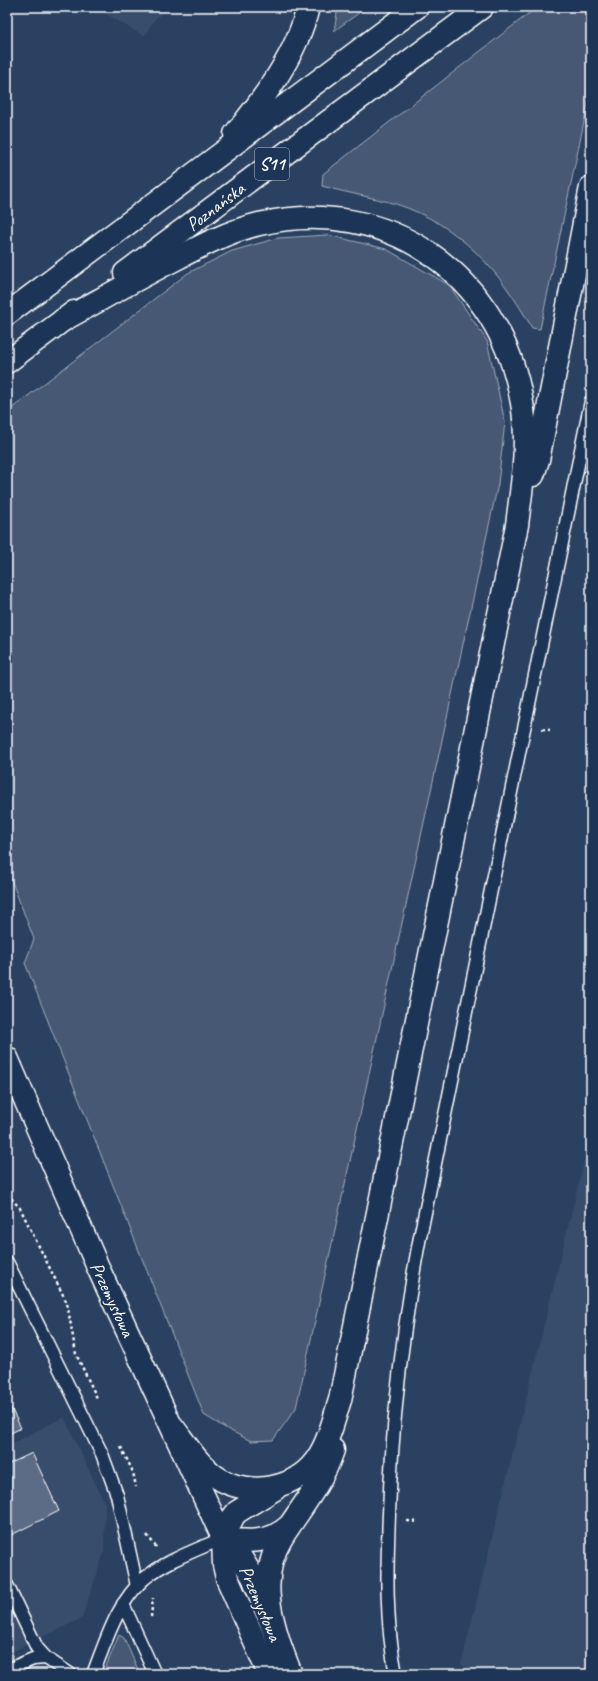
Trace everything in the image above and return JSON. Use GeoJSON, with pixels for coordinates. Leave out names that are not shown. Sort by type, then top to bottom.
{"type":"FeatureCollection","features":[{"type":"Feature","properties":{"kind":"main road"},"geometry":{"type":"LineString","coordinates":[[193,175],[220,151],[252,113],[278,74],[294,45],[308,7]]}},
{"type":"Feature","properties":{"kind":"main road","name":"Poznańska"},"geometry":{"type":"LineString","coordinates":[[7,314],[417,7]]}},
{"type":"Feature","properties":{"kind":"main road","name":"Poznańska"},"geometry":{"type":"LineString","coordinates":[[7,362],[482,7]]}},
{"type":"Feature","properties":{"kind":"main road"},"geometry":{"type":"LineString","coordinates":[[517,525],[538,460],[591,187]]}},
{"type":"Feature","properties":{"kind":"main road"},"geometry":{"type":"LineString","coordinates":[[63,320],[196,248],[236,230],[292,219],[326,218],[368,224],[393,232],[419,247],[446,266],[469,287],[489,312],[498,328],[514,366],[522,403],[526,440],[517,525],[340,1400],[328,1439],[320,1455],[313,1464],[302,1474],[237,1512],[232,1517],[224,1538],[251,1541],[268,1539],[280,1534],[292,1523]]}},
{"type":"Feature","properties":{"kind":"main road","name":"Przemysłowa"},"geometry":{"type":"LineString","coordinates":[[7,1058],[100,1272],[224,1538],[240,1556],[253,1577],[282,1670]]}},
{"type":"Feature","properties":{"kind":"main road"},"geometry":{"type":"LineString","coordinates":[[282,1670],[272,1620],[268,1588],[270,1568],[272,1559],[282,1539],[318,1484],[330,1459],[338,1428],[340,1400]]}},
{"type":"Feature","properties":{"kind":"main road"},"geometry":{"type":"LineString","coordinates":[[173,1427],[204,1467],[225,1482],[252,1489],[272,1488],[281,1485]]}},
{"type":"Feature","properties":{"kind":"lane"},"geometry":{"type":"LineString","coordinates":[[396,1674],[390,1635],[387,1600],[387,1556],[394,1417],[406,1319],[419,1242],[591,401]]}},
{"type":"Feature","properties":{"kind":"lane"},"geometry":{"type":"LineString","coordinates":[[7,1262],[104,1460],[117,1495],[137,1586]]}},
{"type":"Feature","properties":{"kind":"lane"},"geometry":{"type":"LineString","coordinates":[[92,1674],[117,1615],[137,1586],[144,1579],[164,1565],[224,1538]]}},
{"type":"Feature","properties":{"kind":"lane"},"geometry":{"type":"LineString","coordinates":[[7,1585],[33,1641],[46,1658],[70,1674]]}},
{"type":"Feature","properties":{"kind":"lane"},"geometry":{"type":"LineString","coordinates":[[124,1604],[155,1674]]}},
{"type":"Feature","properties":{"kind":"lane"},"geometry":{"type":"LineString","coordinates":[[7,1670],[34,1659],[46,1658]]}},
{"type":"Feature","properties":{"kind":"path"},"geometry":{"type":"LineString","coordinates":[[7,1194],[20,1208],[67,1303],[76,1354],[100,1403]]}},
{"type":"Feature","properties":{"kind":"path"},"geometry":{"type":"LineString","coordinates":[[120,1444],[133,1472],[136,1487]]}},
{"type":"Feature","properties":{"kind":"path"},"geometry":{"type":"LineString","coordinates":[[145,1530],[147,1536],[156,1545],[158,1551]]}},
{"type":"Feature","properties":{"kind":"path"},"geometry":{"type":"LineString","coordinates":[[151,1620],[152,1601],[155,1594]]}},
{"type":"Feature","properties":{"kind":"shaded area"},"geometry":{"type":"Polygon","coordinates":[[[94,7],[170,7],[155,19],[144,36],[94,7]]]}},
{"type":"Feature","properties":{"kind":"shaded area"},"geometry":{"type":"Polygon","coordinates":[[[338,7],[367,7],[334,31],[338,7]]]}},
{"type":"Feature","properties":{"kind":"shaded area"},"geometry":{"type":"Polygon","coordinates":[[[537,7],[591,7],[591,89],[540,329],[532,328],[520,307],[492,269],[459,237],[419,213],[396,204],[322,186],[323,174],[537,7]]]}},
{"type":"Feature","properties":{"kind":"shaded area"},"geometry":{"type":"Polygon","coordinates":[[[328,235],[386,249],[449,285],[487,341],[505,422],[498,484],[296,1408],[273,1440],[251,1441],[204,1415],[25,963],[34,939],[7,869],[7,412],[188,273],[232,251],[278,238],[328,235]]]}},
{"type":"Feature","properties":{"kind":"shaded area"},"geometry":{"type":"Polygon","coordinates":[[[591,1133],[591,1674],[482,1674],[461,1665],[591,1133]]]}},
{"type":"Feature","properties":{"kind":"shaded area"},"geometry":{"type":"Polygon","coordinates":[[[64,1417],[105,1504],[104,1552],[82,1618],[7,1654],[7,1446],[64,1417]]]}},
{"type":"Feature","properties":{"kind":"shaded area"},"geometry":{"type":"Polygon","coordinates":[[[119,1635],[124,1638],[140,1674],[103,1674],[119,1635]]]}},
{"type":"Feature","properties":{"kind":"building"},"geometry":{"type":"Polygon","coordinates":[[[7,1400],[21,1428],[7,1435],[7,1400]]]}},
{"type":"Feature","properties":{"kind":"building"},"geometry":{"type":"Polygon","coordinates":[[[32,1453],[59,1511],[7,1537],[7,1465],[32,1453]]]}}]}
